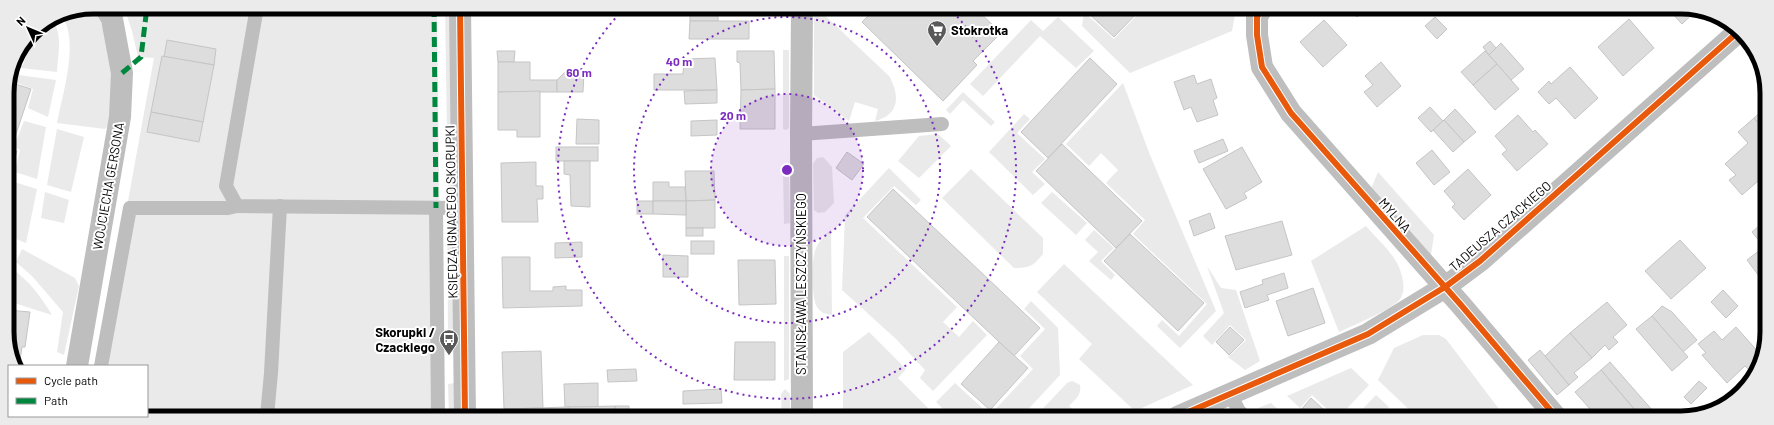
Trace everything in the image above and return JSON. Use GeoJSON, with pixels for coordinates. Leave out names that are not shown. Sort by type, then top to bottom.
{"type":"FeatureCollection","features":[{"type":"Feature","properties":{"kind":"street","name":"WOJCIECHA GERSONA"},"geometry":{"type":"LineString","coordinates":[[77,365],[120,117],[122,73],[112,19],[109,14]]}},
{"type":"Feature","properties":{"kind":"street","name":"KSIĘDZA IGNACEGO SKORUPKI"},"geometry":{"type":"LineString","coordinates":[[460,14],[464,411]]}},
{"type":"Feature","properties":{"kind":"street","name":"STANISŁAWA LESZCZYŃSKIEGO"},"geometry":{"type":"LineString","coordinates":[[802,14],[802,411]]}},
{"type":"Feature","properties":{"kind":"street","name":"MYLNA"},"geometry":{"type":"LineString","coordinates":[[1259,14],[1257,17],[1257,35],[1262,67],[1291,113],[1445,287],[1551,411]]}},
{"type":"Feature","properties":{"kind":"street","name":"TADEUSZA CZACKIEGO"},"geometry":{"type":"LineString","coordinates":[[1191,411],[1368,334],[1445,287],[1480,261],[1735,35]]}},
{"type":"Feature","properties":{"kind":"lane"},"geometry":{"type":"LineString","coordinates":[[237,206],[226,186],[256,14]]}},
{"type":"Feature","properties":{"kind":"lane"},"geometry":{"type":"LineString","coordinates":[[801,134],[942,124]]}},
{"type":"Feature","properties":{"kind":"lane"},"geometry":{"type":"LineString","coordinates":[[101,365],[130,208],[228,208],[237,206],[463,208]]}},
{"type":"Feature","properties":{"kind":"lane"},"geometry":{"type":"LineString","coordinates":[[267,411],[271,373],[280,206]]}},
{"type":"Feature","properties":{"kind":"lane"},"geometry":{"type":"LineString","coordinates":[[436,208],[438,411]]}},
{"type":"Feature","properties":{"kind":"lane"},"geometry":{"type":"LineString","coordinates":[[1230,394],[1238,411]]}},
{"type":"Feature","properties":{"kind":"shaded area"},"geometry":{"type":"Polygon","coordinates":[[[88,14],[97,14],[101,23],[111,58],[114,82],[111,122],[105,129],[57,123],[68,71],[70,44],[65,21],[68,18],[88,14]]]}},
{"type":"Feature","properties":{"kind":"shaded area"},"geometry":{"type":"Polygon","coordinates":[[[126,14],[437,14],[442,411],[148,411],[148,365],[98,365],[154,58],[138,57],[126,14]]]}},
{"type":"Feature","properties":{"kind":"shaded area"},"geometry":{"type":"Polygon","coordinates":[[[445,14],[450,14],[453,195],[448,195],[445,14]]]}},
{"type":"Feature","properties":{"kind":"shaded area"},"geometry":{"type":"Polygon","coordinates":[[[814,14],[823,14],[889,76],[895,90],[896,103],[889,114],[875,121],[878,109],[855,102],[849,121],[814,95],[814,14]]]}},
{"type":"Feature","properties":{"kind":"shaded area"},"geometry":{"type":"Polygon","coordinates":[[[1084,14],[1086,14],[1114,39],[1138,14],[1235,14],[1232,31],[1130,73],[1082,26],[1084,14]]]}},
{"type":"Feature","properties":{"kind":"shaded area"},"geometry":{"type":"Polygon","coordinates":[[[1058,17],[1094,51],[1076,68],[1040,36],[983,96],[970,84],[1031,20],[1043,31],[1058,17]]]}},
{"type":"Feature","properties":{"kind":"shaded area"},"geometry":{"type":"Polygon","coordinates":[[[55,24],[59,38],[57,72],[19,68],[20,64],[23,65],[29,48],[48,48],[48,28],[55,24]]]}},
{"type":"Feature","properties":{"kind":"shaded area"},"geometry":{"type":"Polygon","coordinates":[[[783,50],[789,50],[789,128],[786,130],[783,129],[783,50]]]}},
{"type":"Feature","properties":{"kind":"shaded area"},"geometry":{"type":"Polygon","coordinates":[[[17,75],[56,80],[48,117],[28,108],[33,89],[15,82],[17,75]]]}},
{"type":"Feature","properties":{"kind":"shaded area"},"geometry":{"type":"Polygon","coordinates":[[[1123,83],[1150,155],[1216,311],[1180,348],[1157,326],[1162,320],[1179,336],[1207,304],[1133,234],[1145,220],[1106,183],[1118,170],[1101,153],[1089,166],[1066,144],[1123,83]]]}},
{"type":"Feature","properties":{"kind":"shaded area"},"geometry":{"type":"Polygon","coordinates":[[[963,92],[995,122],[991,126],[963,100],[950,114],[946,110],[963,92]]]}},
{"type":"Feature","properties":{"kind":"shaded area"},"geometry":{"type":"Polygon","coordinates":[[[1024,114],[1030,119],[1017,133],[1045,159],[1032,172],[1045,184],[1033,195],[989,152],[1024,114]]]}},
{"type":"Feature","properties":{"kind":"shaded area"},"geometry":{"type":"Polygon","coordinates":[[[24,121],[46,127],[37,179],[15,172],[20,150],[14,147],[24,121]]]}},
{"type":"Feature","properties":{"kind":"shaded area"},"geometry":{"type":"Polygon","coordinates":[[[57,129],[84,137],[71,192],[47,185],[57,129]]]}},
{"type":"Feature","properties":{"kind":"shaded area"},"geometry":{"type":"Polygon","coordinates":[[[938,134],[951,146],[919,178],[898,161],[919,136],[938,134]]]}},
{"type":"Feature","properties":{"kind":"shaded area"},"geometry":{"type":"Polygon","coordinates":[[[823,157],[832,167],[834,203],[825,212],[818,213],[814,210],[813,164],[817,158],[823,157]]]}},
{"type":"Feature","properties":{"kind":"shaded area"},"geometry":{"type":"Polygon","coordinates":[[[889,168],[921,200],[916,205],[894,186],[863,218],[957,307],[943,322],[959,337],[973,321],[987,335],[933,391],[920,378],[925,370],[896,339],[842,290],[845,215],[889,168]]]}},
{"type":"Feature","properties":{"kind":"shaded area"},"geometry":{"type":"Polygon","coordinates":[[[971,169],[1043,238],[1043,254],[1031,266],[1014,268],[942,198],[971,169]]]}},
{"type":"Feature","properties":{"kind":"shaded area"},"geometry":{"type":"Polygon","coordinates":[[[783,171],[789,171],[790,223],[784,224],[783,171]]]}},
{"type":"Feature","properties":{"kind":"shaded area"},"geometry":{"type":"Polygon","coordinates":[[[1378,172],[1434,235],[1431,255],[1371,189],[1378,172]]]}},
{"type":"Feature","properties":{"kind":"shaded area"},"geometry":{"type":"Polygon","coordinates":[[[14,182],[37,189],[26,243],[14,238],[14,182]]]}},
{"type":"Feature","properties":{"kind":"shaded area"},"geometry":{"type":"Polygon","coordinates":[[[45,192],[69,200],[64,223],[41,218],[45,192]]]}},
{"type":"Feature","properties":{"kind":"shaded area"},"geometry":{"type":"Polygon","coordinates":[[[1052,192],[1087,223],[1076,235],[1041,203],[1052,192]]]}},
{"type":"Feature","properties":{"kind":"shaded area"},"geometry":{"type":"Polygon","coordinates":[[[453,214],[455,329],[448,329],[447,215],[453,214]]]}},
{"type":"Feature","properties":{"kind":"shaded area"},"geometry":{"type":"Polygon","coordinates":[[[1366,226],[1387,249],[1397,263],[1401,271],[1403,281],[1402,295],[1396,303],[1389,308],[1339,332],[1311,261],[1366,226]]]}},
{"type":"Feature","properties":{"kind":"shaded area"},"geometry":{"type":"Polygon","coordinates":[[[831,229],[832,315],[822,312],[817,307],[812,276],[817,246],[831,229]]]}},
{"type":"Feature","properties":{"kind":"shaded area"},"geometry":{"type":"Polygon","coordinates":[[[1094,230],[1114,248],[1101,261],[1115,275],[1111,280],[1089,261],[1098,252],[1085,240],[1094,230]]]}},
{"type":"Feature","properties":{"kind":"shaded area"},"geometry":{"type":"Polygon","coordinates":[[[22,249],[75,278],[79,286],[64,355],[57,352],[63,312],[32,276],[16,262],[22,249]]]}},
{"type":"Feature","properties":{"kind":"shaded area"},"geometry":{"type":"Polygon","coordinates":[[[784,256],[789,256],[789,379],[784,381],[784,256]]]}},
{"type":"Feature","properties":{"kind":"shaded area"},"geometry":{"type":"Polygon","coordinates":[[[1064,264],[1193,385],[1135,411],[1079,359],[1092,344],[1037,292],[1064,264]]]}},
{"type":"Feature","properties":{"kind":"shaded area"},"geometry":{"type":"Polygon","coordinates":[[[1207,266],[1221,288],[1236,290],[1260,361],[1245,370],[1228,357],[1246,340],[1230,325],[1212,345],[1203,336],[1224,313],[1207,266]]]}},
{"type":"Feature","properties":{"kind":"shaded area"},"geometry":{"type":"Polygon","coordinates":[[[14,270],[34,289],[52,315],[14,303],[14,270]]]}},
{"type":"Feature","properties":{"kind":"shaded area"},"geometry":{"type":"Polygon","coordinates":[[[1031,301],[1058,328],[1060,375],[1027,411],[994,411],[1033,369],[1020,356],[1045,329],[1024,309],[1031,301]]]}},
{"type":"Feature","properties":{"kind":"shaded area"},"geometry":{"type":"Polygon","coordinates":[[[869,332],[906,369],[898,378],[931,411],[843,411],[843,352],[869,332]]]}},
{"type":"Feature","properties":{"kind":"shaded area"},"geometry":{"type":"Polygon","coordinates":[[[1423,335],[1439,335],[1446,339],[1499,409],[1497,411],[1411,411],[1378,380],[1394,348],[1423,335]]]}},
{"type":"Feature","properties":{"kind":"shaded area"},"geometry":{"type":"Polygon","coordinates":[[[1351,368],[1369,385],[1345,411],[1327,411],[1328,410],[1312,395],[1300,408],[1287,396],[1351,368]]]}},
{"type":"Feature","properties":{"kind":"shaded area"},"geometry":{"type":"Polygon","coordinates":[[[1072,381],[1080,385],[1078,397],[1069,406],[1074,411],[1041,411],[1067,383],[1072,381]]]}},
{"type":"Feature","properties":{"kind":"shaded area"},"geometry":{"type":"Polygon","coordinates":[[[455,383],[455,411],[449,411],[448,384],[455,383]]]}},
{"type":"Feature","properties":{"kind":"shaded area"},"geometry":{"type":"Polygon","coordinates":[[[955,383],[986,411],[945,411],[936,402],[955,383]]]}},
{"type":"Feature","properties":{"kind":"shaded area"},"geometry":{"type":"Polygon","coordinates":[[[785,389],[790,394],[790,411],[782,411],[781,394],[785,389]]]}},
{"type":"Feature","properties":{"kind":"shaded area"},"geometry":{"type":"Polygon","coordinates":[[[1376,395],[1389,407],[1385,411],[1361,411],[1376,395]]]}},
{"type":"Feature","properties":{"kind":"shaded area"},"geometry":{"type":"Polygon","coordinates":[[[1271,403],[1280,411],[1259,411],[1258,408],[1271,403]]]}},
{"type":"Feature","properties":{"kind":"building"},"geometry":{"type":"Polygon","coordinates":[[[690,14],[718,14],[718,21],[690,21],[690,14]]]}},
{"type":"Feature","properties":{"kind":"building","name":"Stokrotka"},"geometry":{"type":"Polygon","coordinates":[[[870,14],[981,14],[1001,33],[973,61],[977,65],[943,101],[862,22],[870,14]]]}},
{"type":"Feature","properties":{"kind":"building"},"geometry":{"type":"Polygon","coordinates":[[[1089,14],[1136,14],[1114,37],[1089,14]]]}},
{"type":"Feature","properties":{"kind":"building"},"geometry":{"type":"Polygon","coordinates":[[[1673,14],[1691,15],[1682,24],[1673,14]]]}},
{"type":"Feature","properties":{"kind":"building"},"geometry":{"type":"Polygon","coordinates":[[[1435,17],[1447,29],[1437,39],[1425,26],[1435,17]]]}},
{"type":"Feature","properties":{"kind":"building"},"geometry":{"type":"Polygon","coordinates":[[[1629,19],[1654,48],[1623,76],[1598,47],[1629,19]]]}},
{"type":"Feature","properties":{"kind":"building"},"geometry":{"type":"Polygon","coordinates":[[[1324,20],[1347,45],[1323,67],[1300,42],[1324,20]]]}},
{"type":"Feature","properties":{"kind":"building"},"geometry":{"type":"Polygon","coordinates":[[[690,21],[749,21],[749,39],[689,39],[690,21]]]}},
{"type":"Feature","properties":{"kind":"building"},"geometry":{"type":"Polygon","coordinates":[[[167,40],[216,49],[214,65],[164,57],[167,40]]]}},
{"type":"Feature","properties":{"kind":"building"},"geometry":{"type":"Polygon","coordinates":[[[1490,41],[1496,48],[1489,55],[1483,47],[1490,41]]]}},
{"type":"Feature","properties":{"kind":"building"},"geometry":{"type":"Polygon","coordinates":[[[1501,43],[1524,69],[1511,80],[1489,55],[1501,43]]]}},
{"type":"Feature","properties":{"kind":"building"},"geometry":{"type":"Polygon","coordinates":[[[497,51],[515,51],[514,62],[498,62],[497,51]]]}},
{"type":"Feature","properties":{"kind":"building"},"geometry":{"type":"Polygon","coordinates":[[[737,51],[774,51],[775,89],[741,90],[740,63],[737,62],[737,51]]]}},
{"type":"Feature","properties":{"kind":"building"},"geometry":{"type":"Polygon","coordinates":[[[1485,51],[1497,64],[1473,85],[1461,72],[1485,51]]]}},
{"type":"Feature","properties":{"kind":"building"},"geometry":{"type":"Polygon","coordinates":[[[162,56],[214,65],[203,122],[151,112],[162,56]]]}},
{"type":"Feature","properties":{"kind":"building"},"geometry":{"type":"Polygon","coordinates":[[[715,58],[717,90],[654,90],[654,74],[683,74],[684,59],[715,58]]]}},
{"type":"Feature","properties":{"kind":"building"},"geometry":{"type":"Polygon","coordinates":[[[1090,58],[1117,84],[1048,158],[1021,132],[1090,58]]]}},
{"type":"Feature","properties":{"kind":"building"},"geometry":{"type":"Polygon","coordinates":[[[498,62],[530,62],[530,80],[557,80],[557,92],[498,92],[498,62]]]}},
{"type":"Feature","properties":{"kind":"building"},"geometry":{"type":"Polygon","coordinates":[[[1381,62],[1401,86],[1377,107],[1364,92],[1373,85],[1365,76],[1381,62]]]}},
{"type":"Feature","properties":{"kind":"building"},"geometry":{"type":"Polygon","coordinates":[[[1497,64],[1519,89],[1495,110],[1473,85],[1497,64]]]}},
{"type":"Feature","properties":{"kind":"building"},"geometry":{"type":"Polygon","coordinates":[[[1570,67],[1598,98],[1575,119],[1556,98],[1549,104],[1538,92],[1549,81],[1551,84],[1570,67]]]}},
{"type":"Feature","properties":{"kind":"building"},"geometry":{"type":"Polygon","coordinates":[[[565,72],[584,73],[583,92],[557,92],[557,80],[565,72]]]}},
{"type":"Feature","properties":{"kind":"building"},"geometry":{"type":"Polygon","coordinates":[[[1194,75],[1197,84],[1211,79],[1217,98],[1213,100],[1218,115],[1197,122],[1191,107],[1184,110],[1174,82],[1194,75]]]}},
{"type":"Feature","properties":{"kind":"building"},"geometry":{"type":"Polygon","coordinates":[[[15,84],[31,89],[14,140],[15,84]]]}},
{"type":"Feature","properties":{"kind":"building"},"geometry":{"type":"Polygon","coordinates":[[[775,89],[775,129],[740,129],[741,90],[775,89]]]}},
{"type":"Feature","properties":{"kind":"building"},"geometry":{"type":"Polygon","coordinates":[[[717,90],[717,103],[685,104],[684,91],[717,90]]]}},
{"type":"Feature","properties":{"kind":"building"},"geometry":{"type":"Polygon","coordinates":[[[540,91],[540,137],[517,137],[517,130],[498,130],[498,92],[540,91]]]}},
{"type":"Feature","properties":{"kind":"building"},"geometry":{"type":"Polygon","coordinates":[[[1430,107],[1443,121],[1431,132],[1418,118],[1430,107]]]}},
{"type":"Feature","properties":{"kind":"building"},"geometry":{"type":"Polygon","coordinates":[[[1455,109],[1476,132],[1464,142],[1444,120],[1455,109]]]}},
{"type":"Feature","properties":{"kind":"building"},"geometry":{"type":"Polygon","coordinates":[[[151,112],[203,122],[199,142],[147,132],[151,112]]]}},
{"type":"Feature","properties":{"kind":"building"},"geometry":{"type":"Polygon","coordinates":[[[1760,113],[1760,125],[1754,118],[1760,113]]]}},
{"type":"Feature","properties":{"kind":"building"},"geometry":{"type":"Polygon","coordinates":[[[1518,115],[1533,132],[1535,130],[1548,144],[1517,171],[1502,154],[1507,150],[1495,136],[1518,115]]]}},
{"type":"Feature","properties":{"kind":"building"},"geometry":{"type":"Polygon","coordinates":[[[1754,118],[1760,125],[1760,179],[1742,195],[1729,180],[1736,175],[1725,164],[1748,143],[1738,132],[1754,118]]]}},
{"type":"Feature","properties":{"kind":"building"},"geometry":{"type":"Polygon","coordinates":[[[577,119],[599,120],[599,144],[576,144],[577,119]]]}},
{"type":"Feature","properties":{"kind":"building"},"geometry":{"type":"Polygon","coordinates":[[[717,120],[717,135],[691,136],[691,121],[717,120]]]}},
{"type":"Feature","properties":{"kind":"building"},"geometry":{"type":"Polygon","coordinates":[[[1444,120],[1464,142],[1453,152],[1433,130],[1444,120]]]}},
{"type":"Feature","properties":{"kind":"building"},"geometry":{"type":"Polygon","coordinates":[[[1223,139],[1228,151],[1199,163],[1194,151],[1223,139]]]}},
{"type":"Feature","properties":{"kind":"building"},"geometry":{"type":"Polygon","coordinates":[[[1062,144],[1142,221],[1116,248],[1036,171],[1062,144]]]}},
{"type":"Feature","properties":{"kind":"building"},"geometry":{"type":"Polygon","coordinates":[[[556,147],[598,147],[598,161],[556,161],[556,147]]]}},
{"type":"Feature","properties":{"kind":"building"},"geometry":{"type":"Polygon","coordinates":[[[1242,147],[1262,182],[1244,193],[1247,198],[1226,209],[1203,169],[1242,147]]]}},
{"type":"Feature","properties":{"kind":"building"},"geometry":{"type":"Polygon","coordinates":[[[14,150],[17,151],[14,160],[14,150]]]}},
{"type":"Feature","properties":{"kind":"building"},"geometry":{"type":"Polygon","coordinates":[[[1432,150],[1450,172],[1434,185],[1416,163],[1432,150]]]}},
{"type":"Feature","properties":{"kind":"building"},"geometry":{"type":"Polygon","coordinates":[[[847,152],[864,164],[852,180],[836,168],[847,152]]]}},
{"type":"Feature","properties":{"kind":"building"},"geometry":{"type":"Polygon","coordinates":[[[564,161],[590,161],[590,207],[571,206],[570,175],[564,174],[564,161]]]}},
{"type":"Feature","properties":{"kind":"building"},"geometry":{"type":"Polygon","coordinates":[[[536,162],[536,186],[543,186],[543,199],[537,199],[538,222],[502,222],[501,163],[536,162]]]}},
{"type":"Feature","properties":{"kind":"building"},"geometry":{"type":"Polygon","coordinates":[[[1468,169],[1491,195],[1464,220],[1452,207],[1455,204],[1444,191],[1468,169]]]}},
{"type":"Feature","properties":{"kind":"building"},"geometry":{"type":"Polygon","coordinates":[[[685,171],[714,171],[715,200],[686,201],[685,171]]]}},
{"type":"Feature","properties":{"kind":"building"},"geometry":{"type":"Polygon","coordinates":[[[653,182],[669,182],[669,187],[685,187],[686,201],[653,201],[653,182]]]}},
{"type":"Feature","properties":{"kind":"building"},"geometry":{"type":"Polygon","coordinates":[[[893,189],[1040,328],[1014,356],[867,217],[893,189]]]}},
{"type":"Feature","properties":{"kind":"building"},"geometry":{"type":"Polygon","coordinates":[[[715,200],[715,228],[686,228],[686,201],[715,200]]]}},
{"type":"Feature","properties":{"kind":"building"},"geometry":{"type":"Polygon","coordinates":[[[637,201],[653,201],[653,214],[637,214],[637,201]]]}},
{"type":"Feature","properties":{"kind":"building"},"geometry":{"type":"Polygon","coordinates":[[[653,201],[686,201],[686,215],[653,214],[653,201]]]}},
{"type":"Feature","properties":{"kind":"building"},"geometry":{"type":"Polygon","coordinates":[[[1210,213],[1215,228],[1194,236],[1189,221],[1210,213]]]}},
{"type":"Feature","properties":{"kind":"building"},"geometry":{"type":"Polygon","coordinates":[[[1282,221],[1292,255],[1236,270],[1225,236],[1282,221]]]}},
{"type":"Feature","properties":{"kind":"building"},"geometry":{"type":"Polygon","coordinates":[[[1760,225],[1760,242],[1752,232],[1760,225]]]}},
{"type":"Feature","properties":{"kind":"building"},"geometry":{"type":"Polygon","coordinates":[[[686,228],[703,228],[703,236],[686,236],[686,228]]]}},
{"type":"Feature","properties":{"kind":"building"},"geometry":{"type":"Polygon","coordinates":[[[1130,234],[1204,303],[1178,331],[1104,261],[1130,234]]]}},
{"type":"Feature","properties":{"kind":"building"},"geometry":{"type":"Polygon","coordinates":[[[1680,240],[1706,268],[1671,299],[1645,271],[1680,240]]]}},
{"type":"Feature","properties":{"kind":"building"},"geometry":{"type":"Polygon","coordinates":[[[691,241],[714,241],[714,254],[691,254],[691,241]]]}},
{"type":"Feature","properties":{"kind":"building"},"geometry":{"type":"Polygon","coordinates":[[[582,242],[582,257],[555,258],[555,243],[582,242]]]}},
{"type":"Feature","properties":{"kind":"building"},"geometry":{"type":"Polygon","coordinates":[[[1760,250],[1760,277],[1747,260],[1760,250]]]}},
{"type":"Feature","properties":{"kind":"building"},"geometry":{"type":"Polygon","coordinates":[[[663,255],[688,256],[688,277],[663,277],[663,255]]]}},
{"type":"Feature","properties":{"kind":"building"},"geometry":{"type":"Polygon","coordinates":[[[502,257],[530,257],[530,291],[553,291],[553,287],[566,286],[566,290],[582,290],[582,306],[503,308],[502,257]]]}},
{"type":"Feature","properties":{"kind":"building"},"geometry":{"type":"Polygon","coordinates":[[[738,260],[775,260],[776,304],[739,305],[738,260]]]}},
{"type":"Feature","properties":{"kind":"building"},"geometry":{"type":"Polygon","coordinates":[[[1284,273],[1288,288],[1267,295],[1269,300],[1245,308],[1240,292],[1263,284],[1262,280],[1284,273]]]}},
{"type":"Feature","properties":{"kind":"building"},"geometry":{"type":"Polygon","coordinates":[[[1313,288],[1325,323],[1288,336],[1276,301],[1313,288]]]}},
{"type":"Feature","properties":{"kind":"building"},"geometry":{"type":"Polygon","coordinates":[[[1723,290],[1738,306],[1726,318],[1711,302],[1723,290]]]}},
{"type":"Feature","properties":{"kind":"building"},"geometry":{"type":"Polygon","coordinates":[[[1607,302],[1627,325],[1613,337],[1618,342],[1609,350],[1605,345],[1592,358],[1570,333],[1607,302]]]}},
{"type":"Feature","properties":{"kind":"building"},"geometry":{"type":"Polygon","coordinates":[[[1662,306],[1672,312],[1697,340],[1683,352],[1652,316],[1662,306]]]}},
{"type":"Feature","properties":{"kind":"building"},"geometry":{"type":"Polygon","coordinates":[[[14,311],[30,312],[25,347],[22,347],[20,360],[14,337],[14,311]]]}},
{"type":"Feature","properties":{"kind":"building"},"geometry":{"type":"Polygon","coordinates":[[[1652,316],[1688,357],[1672,371],[1636,329],[1652,316]]]}},
{"type":"Feature","properties":{"kind":"building"},"geometry":{"type":"Polygon","coordinates":[[[1230,327],[1244,340],[1229,355],[1216,342],[1230,327]]]}},
{"type":"Feature","properties":{"kind":"building"},"geometry":{"type":"Polygon","coordinates":[[[1736,327],[1757,351],[1750,369],[1749,370],[1745,366],[1727,383],[1702,355],[1706,353],[1698,344],[1714,331],[1722,340],[1736,327]]]}},
{"type":"Feature","properties":{"kind":"building"},"geometry":{"type":"Polygon","coordinates":[[[1570,333],[1592,358],[1574,373],[1578,377],[1569,385],[1545,356],[1570,333]]]}},
{"type":"Feature","properties":{"kind":"building"},"geometry":{"type":"Polygon","coordinates":[[[735,342],[775,342],[775,380],[734,380],[735,342]]]}},
{"type":"Feature","properties":{"kind":"building"},"geometry":{"type":"Polygon","coordinates":[[[999,342],[1028,368],[990,410],[961,384],[999,342]]]}},
{"type":"Feature","properties":{"kind":"building"},"geometry":{"type":"Polygon","coordinates":[[[1540,350],[1569,385],[1557,395],[1528,360],[1540,350]]]}},
{"type":"Feature","properties":{"kind":"building"},"geometry":{"type":"Polygon","coordinates":[[[541,351],[543,408],[504,409],[502,352],[541,351]]]}},
{"type":"Feature","properties":{"kind":"building"},"geometry":{"type":"Polygon","coordinates":[[[1610,362],[1653,411],[1636,411],[1601,370],[1610,362]]]}},
{"type":"Feature","properties":{"kind":"building"},"geometry":{"type":"Polygon","coordinates":[[[636,369],[637,381],[608,382],[607,370],[636,369]]]}},
{"type":"Feature","properties":{"kind":"building"},"geometry":{"type":"Polygon","coordinates":[[[1601,370],[1636,411],[1592,411],[1575,392],[1601,370]]]}},
{"type":"Feature","properties":{"kind":"building"},"geometry":{"type":"Polygon","coordinates":[[[1699,381],[1707,388],[1691,404],[1684,397],[1699,381]]]}},
{"type":"Feature","properties":{"kind":"building"},"geometry":{"type":"Polygon","coordinates":[[[598,383],[598,407],[565,407],[564,384],[598,383]]]}},
{"type":"Feature","properties":{"kind":"building"},"geometry":{"type":"Polygon","coordinates":[[[721,389],[722,403],[683,404],[683,391],[721,389]]]}},
{"type":"Feature","properties":{"kind":"building"},"geometry":{"type":"Polygon","coordinates":[[[1311,398],[1323,409],[1321,411],[1300,411],[1311,398]]]}},
{"type":"Feature","properties":{"kind":"building"},"geometry":{"type":"Polygon","coordinates":[[[615,406],[629,406],[629,411],[615,411],[615,406]]]}},
{"type":"Feature","properties":{"kind":"building"},"geometry":{"type":"Polygon","coordinates":[[[615,406],[615,411],[568,411],[568,407],[615,406]]]}},
{"type":"Feature","properties":{"kind":"building"},"geometry":{"type":"Polygon","coordinates":[[[568,407],[568,411],[504,411],[504,409],[568,407]]]}},
{"type":"Feature","properties":{"kind":"marked path"},"geometry":{"type":"LineString","coordinates":[[122,73],[141,57],[146,14]]}},
{"type":"Feature","properties":{"kind":"marked path"},"geometry":{"type":"LineString","coordinates":[[434,14],[436,208]]}},
{"type":"Feature","properties":{"kind":"cycle path"},"geometry":{"type":"LineString","coordinates":[[460,14],[465,411]]}},
{"type":"Feature","properties":{"kind":"cycle path"},"geometry":{"type":"LineString","coordinates":[[1259,14],[1257,17],[1257,35],[1262,67],[1291,113],[1461,305],[1551,411]]}},
{"type":"Feature","properties":{"kind":"cycle path"},"geometry":{"type":"LineString","coordinates":[[1191,411],[1368,334],[1445,287],[1480,261],[1735,35]]}},
{"type":"Feature","properties":{"kind":"place","name":"Stokrotka"},"geometry":{"type":"Point","coordinates":[937,47]}},
{"type":"Feature","properties":{"kind":"place","name":"Skorupki / Czackiego"},"geometry":{"type":"Point","coordinates":[449,356]}}]}
